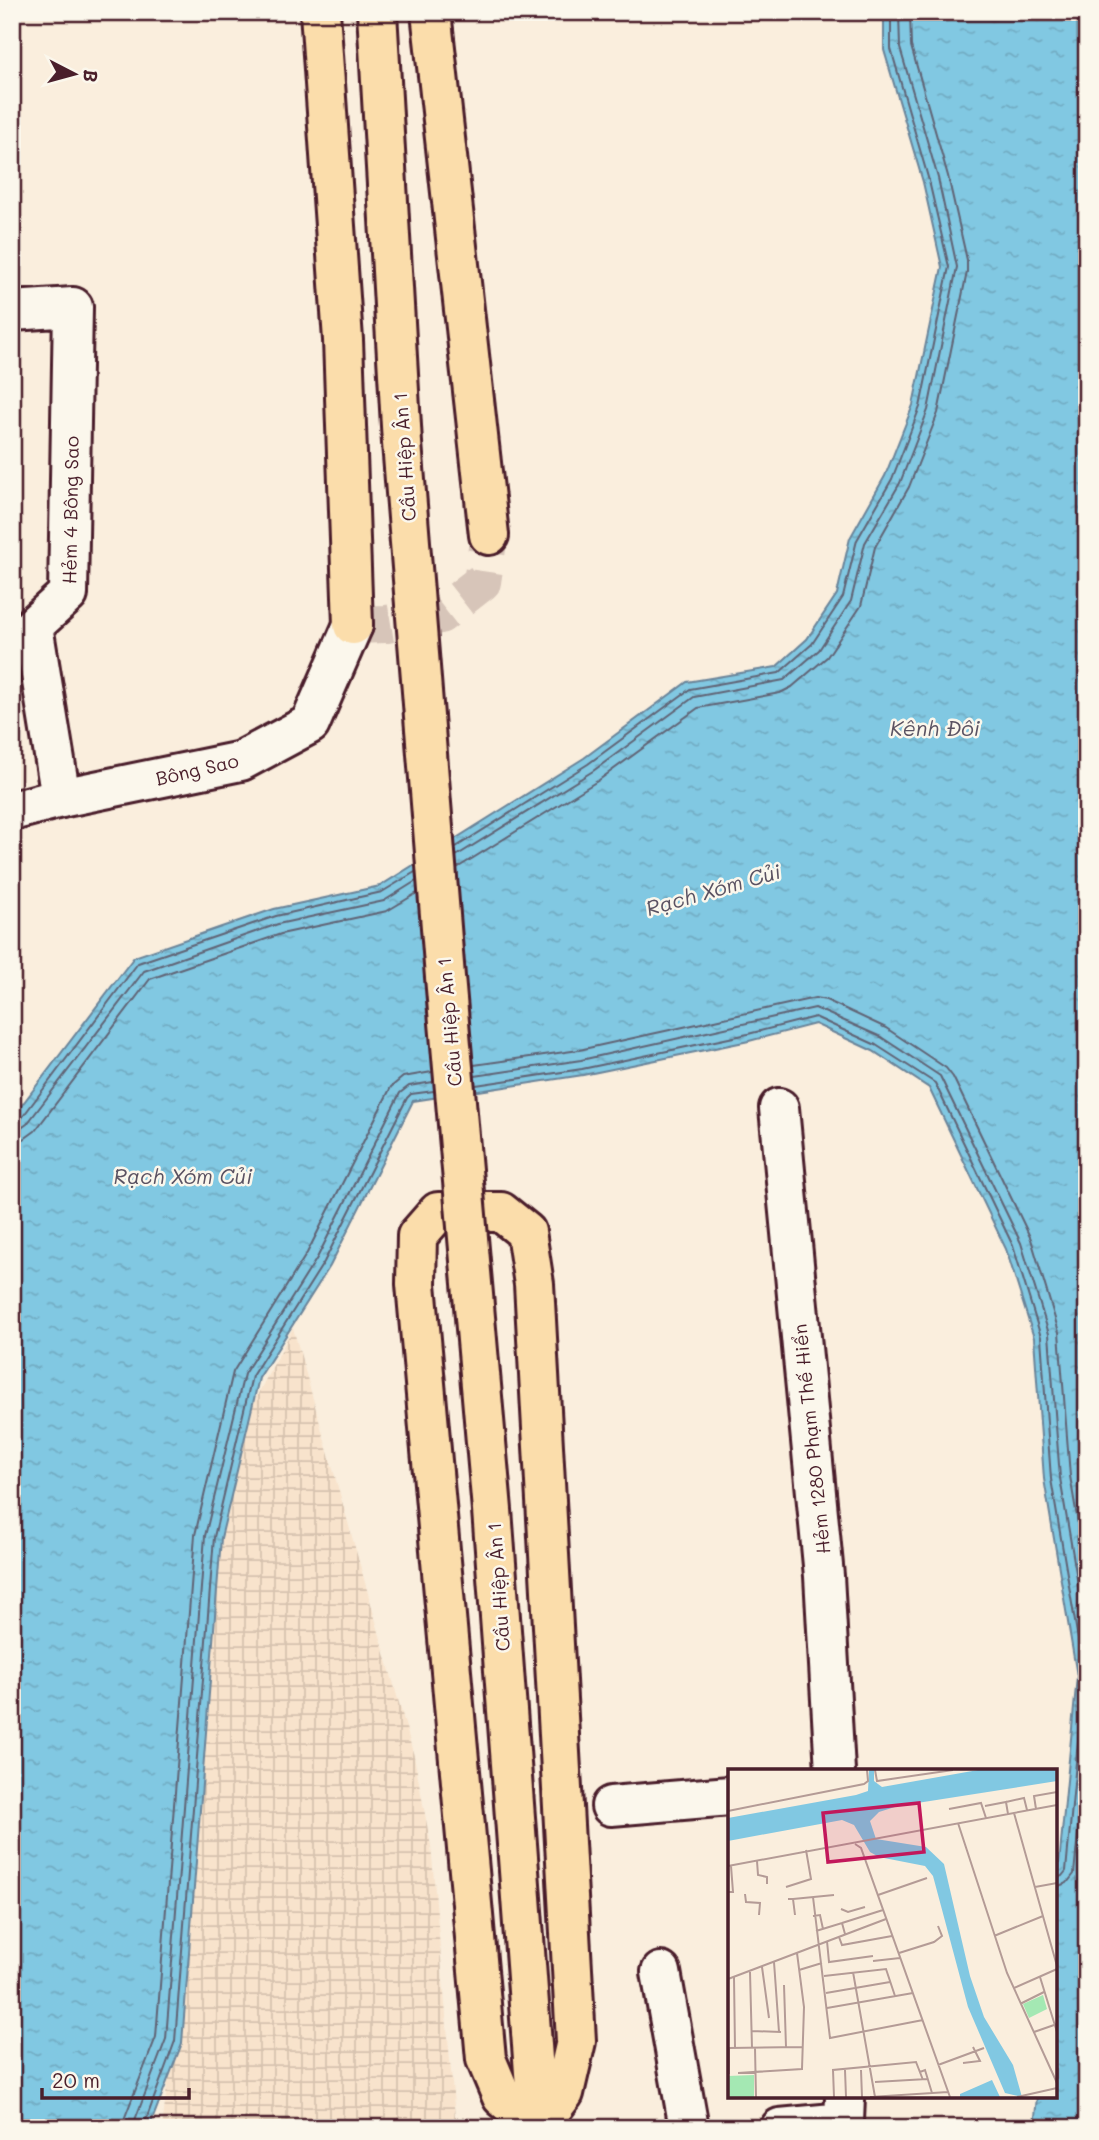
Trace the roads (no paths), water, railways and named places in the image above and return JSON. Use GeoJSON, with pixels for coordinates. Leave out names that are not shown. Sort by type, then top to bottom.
{"type":"FeatureCollection","features":[{"type":"Feature","properties":{"kind":"main road"},"geometry":{"type":"LineString","coordinates":[[320,12],[343,340],[353,625]]}},
{"type":"Feature","properties":{"kind":"main road","name":"Cầu Hiệp Ân 1"},"geometry":{"type":"LineString","coordinates":[[377,12],[402,443],[492,1510],[538,2127]]}},
{"type":"Feature","properties":{"kind":"main road"},"geometry":{"type":"LineString","coordinates":[[431,12],[489,535]]}},
{"type":"Feature","properties":{"kind":"main road"},"geometry":{"type":"LineString","coordinates":[[438,1212],[500,1212],[526,1231],[534,1284],[576,2042],[565,2093],[538,2127],[502,2096],[486,2059],[416,1284],[417,1236],[438,1212]]}},
{"type":"Feature","properties":{"kind":"street","name":"Hẻm 4 Bông Sao"},"geometry":{"type":"LineString","coordinates":[[12,312],[73,307],[68,594],[33,626],[61,798]]}},
{"type":"Feature","properties":{"kind":"street","name":"Bông Sao"},"geometry":{"type":"LineString","coordinates":[[12,811],[61,798],[242,761],[310,724],[353,625]]}},
{"type":"Feature","properties":{"kind":"street","name":"Hẻm 1280 Phạm Thế Hiển"},"geometry":{"type":"LineString","coordinates":[[779,1108],[824,1576],[835,1769]]}},
{"type":"Feature","properties":{"kind":"street"},"geometry":{"type":"LineString","coordinates":[[611,1806],[728,1796]]}},
{"type":"Feature","properties":{"kind":"street"},"geometry":{"type":"LineString","coordinates":[[661,1972],[689,2128]]}},
{"type":"Feature","properties":{"kind":"street"},"geometry":{"type":"LineString","coordinates":[[780,2128],[844,2115]]}},
{"type":"Feature","properties":{"kind":"street"},"geometry":{"type":"LineString","coordinates":[[538,2127],[549,2128]]}},
{"type":"Feature","properties":{"kind":"water"},"geometry":{"type":"Polygon","coordinates":[[[884,12],[1087,12],[1087,2128],[1034,2128],[1037,2098],[1057,2098],[1057,1885],[1077,1676],[1044,1479],[1034,1338],[1006,1249],[929,1088],[873,1051],[815,1024],[749,1041],[583,1075],[413,1101],[330,1266],[259,1378],[221,1538],[182,2043],[149,2128],[12,2128],[12,1118],[134,957],[274,909],[380,886],[584,758],[687,682],[776,667],[807,639],[837,594],[850,538],[885,476],[913,405],[942,267],[923,182],[884,50],[884,12]]]}},
{"type":"Feature","properties":{"kind":"tunnel"},"geometry":{"type":"LineString","coordinates":[[353,625],[387,624],[440,615],[482,582],[489,535]]}},
{"type":"Feature","properties":{"kind":"water label","name":"Kênh Đôi"},"geometry":{"type":"Point","coordinates":[935,727]}},
{"type":"Feature","properties":{"kind":"water label","name":"Rạch Xóm Củi"},"geometry":{"type":"Point","coordinates":[713,889]}},
{"type":"Feature","properties":{"kind":"water label","name":"Rạch Xóm Củi"},"geometry":{"type":"Point","coordinates":[183,1175]}}]}
